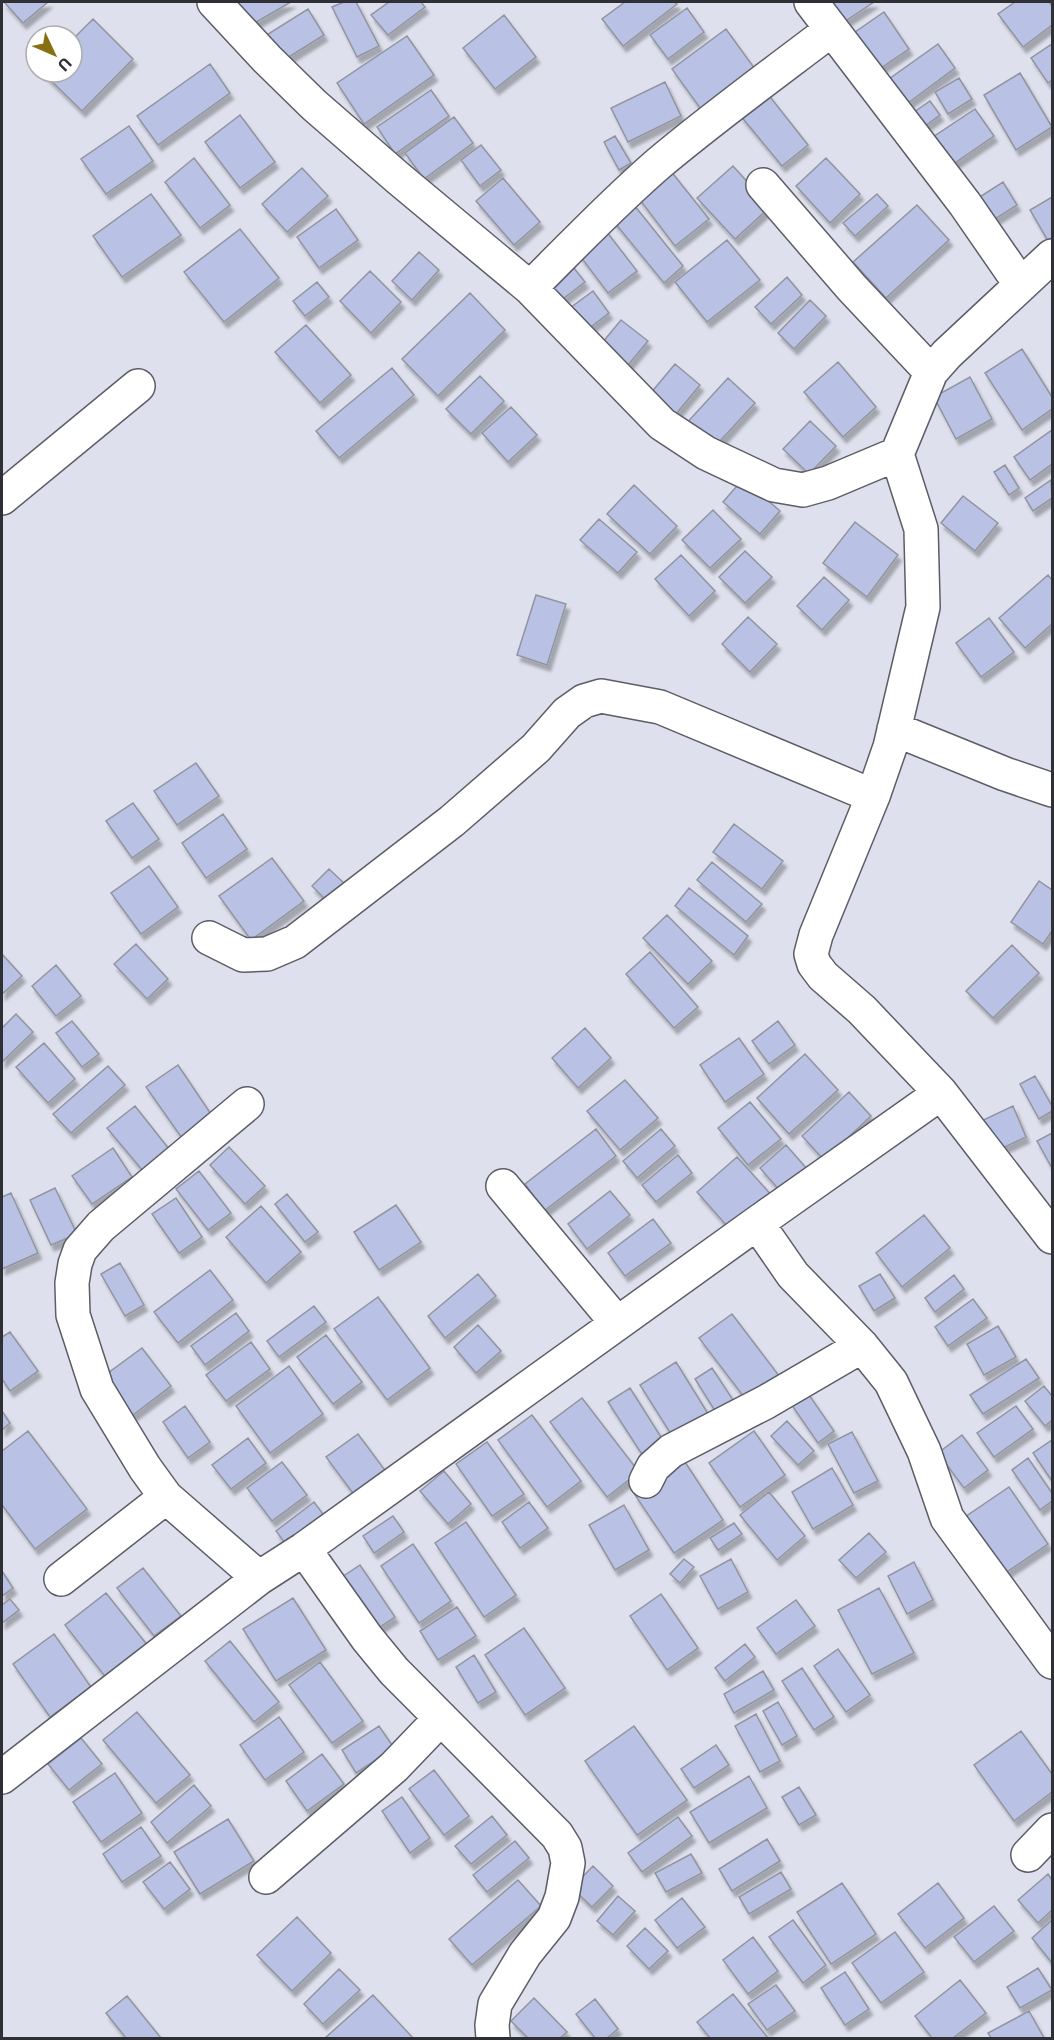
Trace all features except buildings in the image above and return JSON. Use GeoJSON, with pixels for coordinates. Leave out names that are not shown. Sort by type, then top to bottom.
{"type":"FeatureCollection","features":[{"type":"Feature","properties":{"kind":"street"},"geometry":{"type":"LineString","coordinates":[[214,2],[314,105],[530,288],[662,424],[706,453],[774,485],[803,490],[828,483],[897,454]]}},
{"type":"Feature","properties":{"kind":"street"},"geometry":{"type":"LineString","coordinates":[[811,2],[965,204],[1021,285]]}},
{"type":"Feature","properties":{"kind":"street"},"geometry":{"type":"LineString","coordinates":[[530,288],[594,223],[656,166],[711,120],[831,30]]}},
{"type":"Feature","properties":{"kind":"street"},"geometry":{"type":"LineString","coordinates":[[763,185],[852,288],[931,372]]}},
{"type":"Feature","properties":{"kind":"street"},"geometry":{"type":"LineString","coordinates":[[1053,256],[947,354],[931,372],[897,454],[921,529],[923,607],[892,738],[875,793],[816,935],[811,954],[814,964],[823,976],[862,1010],[941,1093],[1053,1237]]}},
{"type":"Feature","properties":{"kind":"street"},"geometry":{"type":"LineString","coordinates":[[2,498],[138,386]]}},
{"type":"Feature","properties":{"kind":"street"},"geometry":{"type":"LineString","coordinates":[[209,938],[243,955],[267,954],[295,942],[452,821],[536,747],[567,713],[584,701],[601,696],[660,707],[875,793]]}},
{"type":"Feature","properties":{"kind":"street"},"geometry":{"type":"LineString","coordinates":[[892,738],[1053,790]]}},
{"type":"Feature","properties":{"kind":"street"},"geometry":{"type":"LineString","coordinates":[[2,1777],[260,1578],[304,1550],[756,1223],[941,1093]]}},
{"type":"Feature","properties":{"kind":"street"},"geometry":{"type":"LineString","coordinates":[[247,1104],[101,1226],[80,1250],[72,1282],[73,1315],[98,1389],[145,1468],[166,1497],[260,1578]]}},
{"type":"Feature","properties":{"kind":"street"},"geometry":{"type":"LineString","coordinates":[[503,1186],[617,1323]]}},
{"type":"Feature","properties":{"kind":"street"},"geometry":{"type":"LineString","coordinates":[[756,1223],[793,1275],[862,1346],[891,1382],[924,1451],[947,1518],[1052,1660]]}},
{"type":"Feature","properties":{"kind":"street"},"geometry":{"type":"LineString","coordinates":[[646,1481],[653,1467],[671,1451],[766,1402],[862,1346]]}},
{"type":"Feature","properties":{"kind":"street"},"geometry":{"type":"LineString","coordinates":[[61,1579],[166,1497]]}},
{"type":"Feature","properties":{"kind":"street"},"geometry":{"type":"LineString","coordinates":[[304,1550],[394,1671],[557,1835],[565,1848],[568,1863],[562,1897],[554,1918],[525,1954],[495,2004],[493,2038]]}},
{"type":"Feature","properties":{"kind":"street"},"geometry":{"type":"LineString","coordinates":[[266,1877],[394,1767],[441,1718]]}},
{"type":"Feature","properties":{"kind":"street"},"geometry":{"type":"LineString","coordinates":[[1028,1855],[1053,1830]]}}]}
